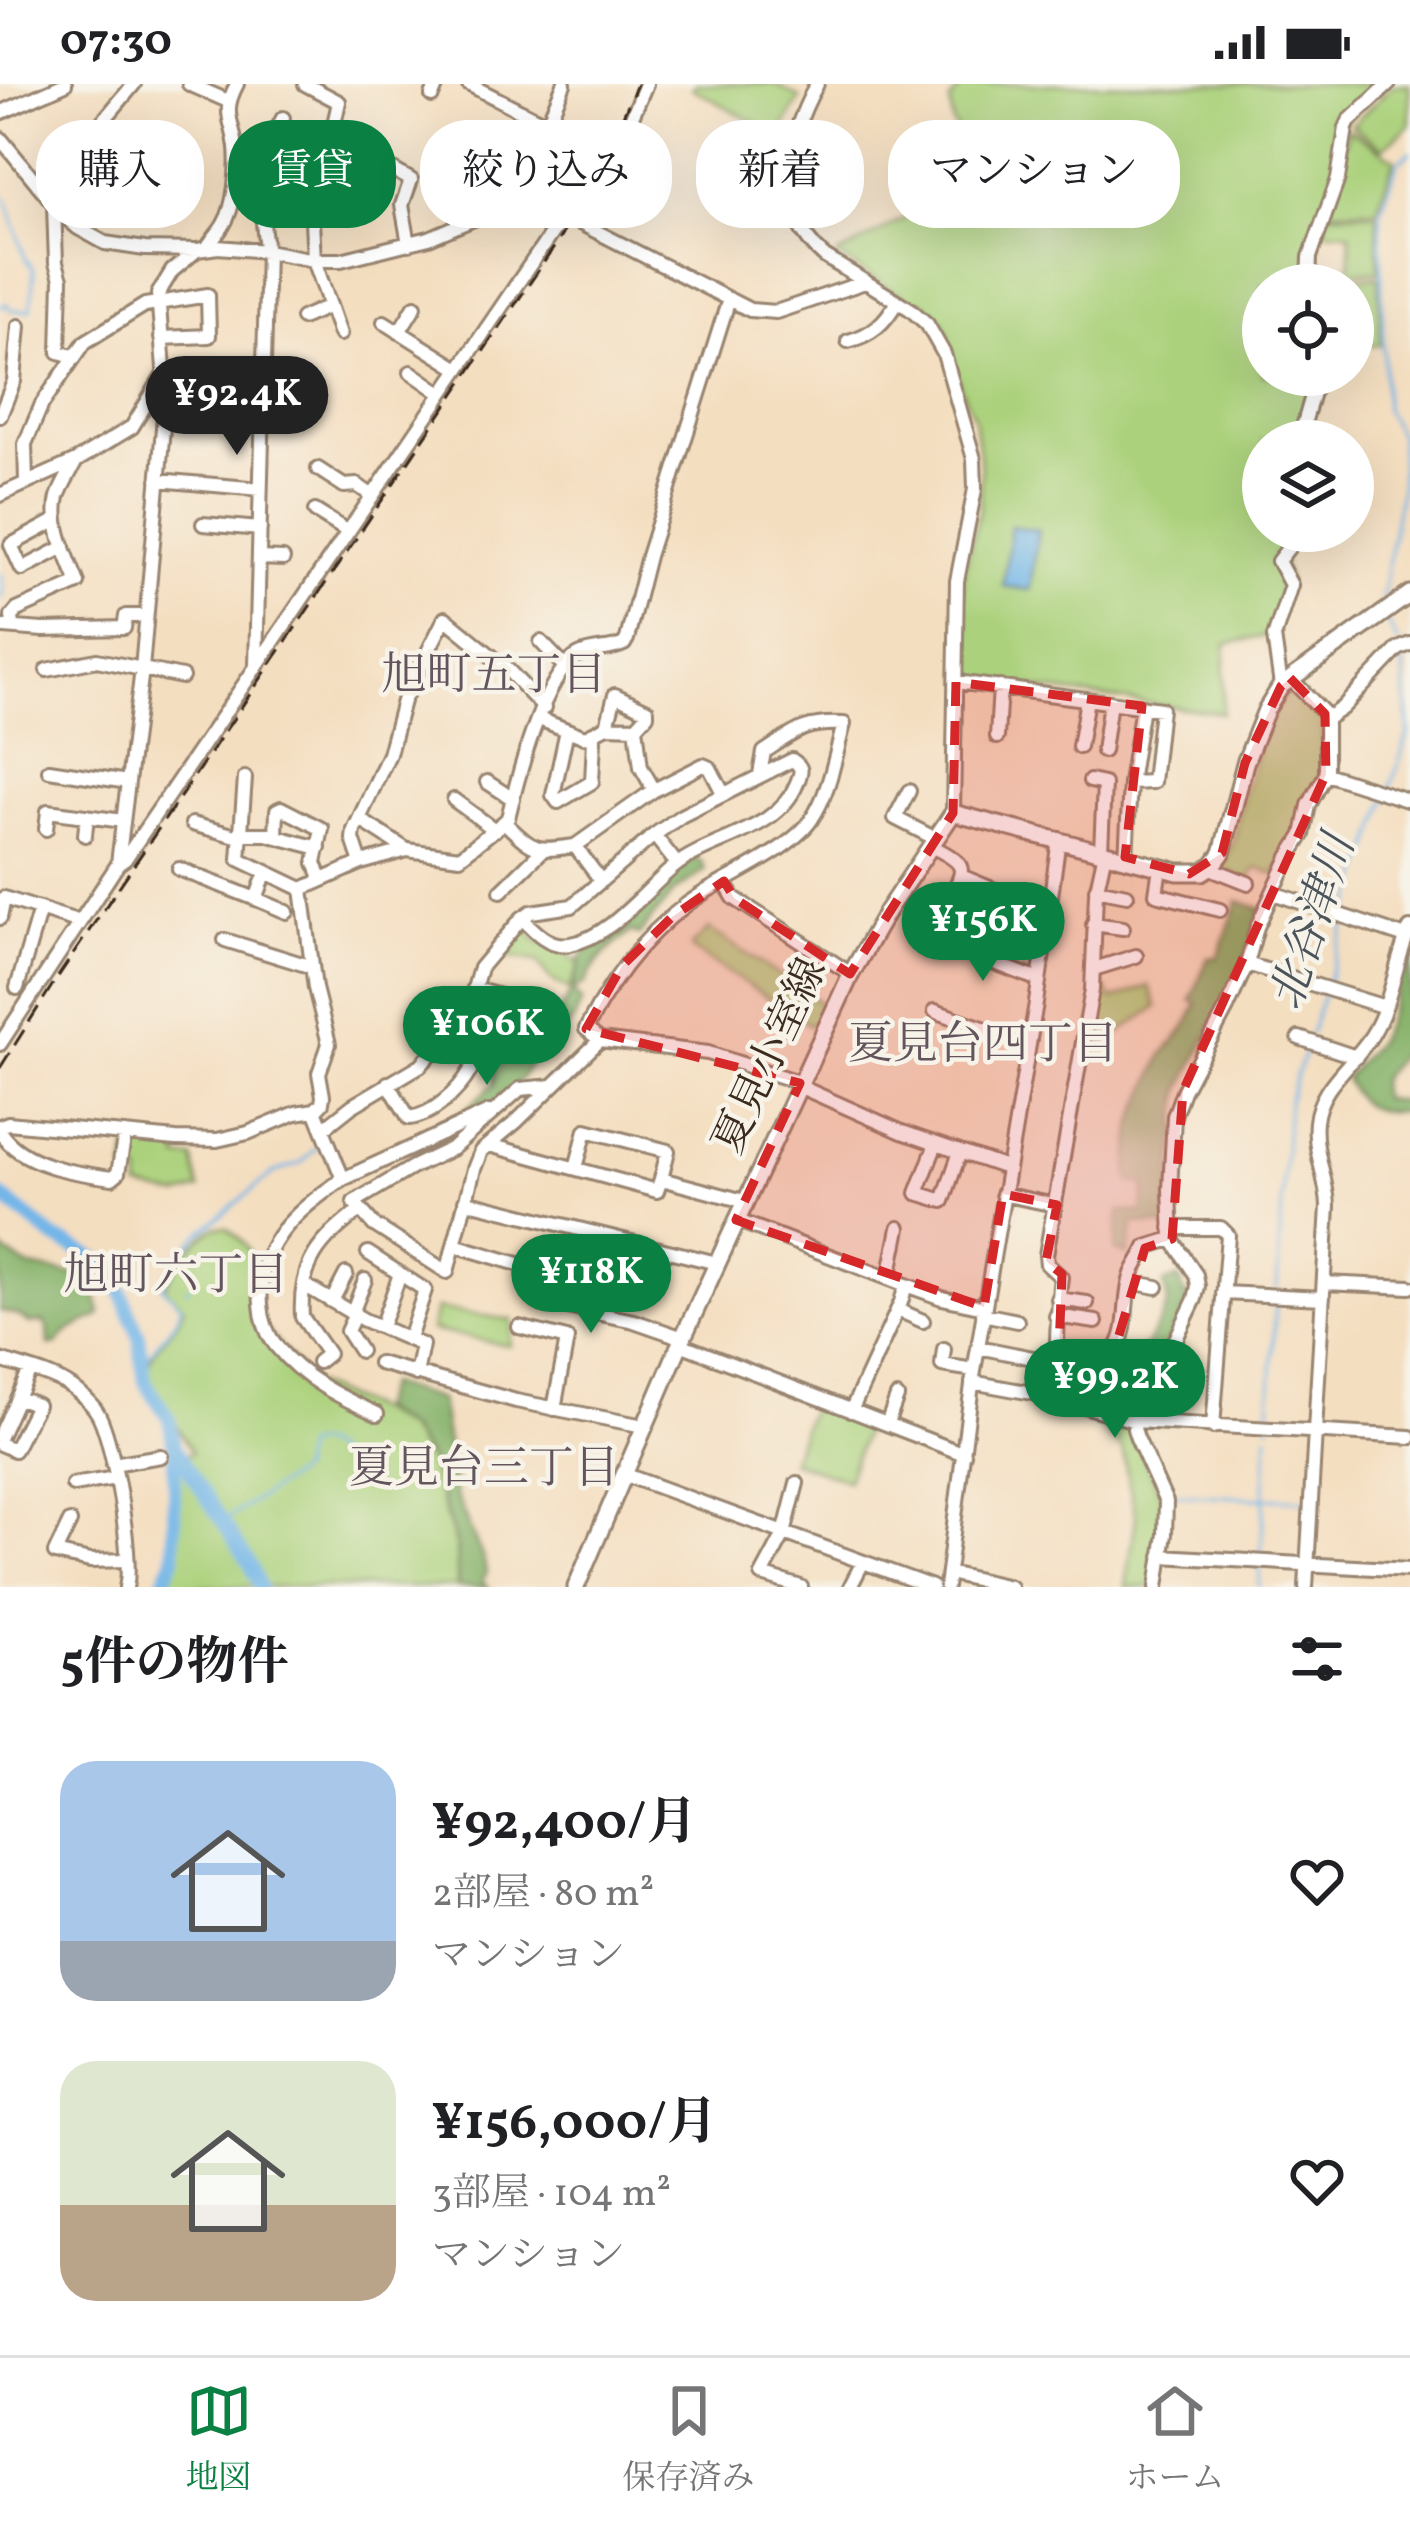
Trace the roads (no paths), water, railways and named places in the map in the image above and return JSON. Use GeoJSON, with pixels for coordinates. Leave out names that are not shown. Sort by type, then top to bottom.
{"type":"FeatureCollection","features":[{"type":"Feature","properties":{"kind":"main road"},"geometry":{"type":"LineString","coordinates":[[953,813],[1160,868],[1189,874],[1210,868],[1224,847],[1245,764],[1266,710],[1285,682],[1410,594]]}},
{"type":"Feature","properties":{"kind":"main road","name":"夏見小室線"},"geometry":{"type":"LineString","coordinates":[[576,1587],[681,1341],[851,974],[953,813]]}},
{"type":"Feature","properties":{"kind":"street"},"geometry":{"type":"LineString","coordinates":[[0,113],[65,84]]}},
{"type":"Feature","properties":{"kind":"street"},"geometry":{"type":"LineString","coordinates":[[104,120],[134,84]]}},
{"type":"Feature","properties":{"kind":"street"},"geometry":{"type":"LineString","coordinates":[[189,84],[228,100]]}},
{"type":"Feature","properties":{"kind":"street"},"geometry":{"type":"LineString","coordinates":[[230,120],[228,100],[237,84]]}},
{"type":"Feature","properties":{"kind":"street"},"geometry":{"type":"LineString","coordinates":[[305,84],[340,102],[336,120]]}},
{"type":"Feature","properties":{"kind":"street"},"geometry":{"type":"LineString","coordinates":[[468,84],[539,120]]}},
{"type":"Feature","properties":{"kind":"street"},"geometry":{"type":"LineString","coordinates":[[546,120],[564,84]]}},
{"type":"Feature","properties":{"kind":"street"},"geometry":{"type":"LineString","coordinates":[[631,120],[646,84]]}},
{"type":"Feature","properties":{"kind":"street"},"geometry":{"type":"LineString","coordinates":[[817,84],[792,140],[791,199],[800,228],[815,248],[927,324],[949,369],[974,460],[973,506],[957,581],[953,813]]}},
{"type":"Feature","properties":{"kind":"street"},"geometry":{"type":"LineString","coordinates":[[1310,264],[1338,178],[1349,121],[1389,84]]}},
{"type":"Feature","properties":{"kind":"street"},"geometry":{"type":"LineString","coordinates":[[0,139],[36,183]]}},
{"type":"Feature","properties":{"kind":"street"},"geometry":{"type":"LineString","coordinates":[[396,172],[411,180],[402,205],[409,244]]}},
{"type":"Feature","properties":{"kind":"street"},"geometry":{"type":"LineString","coordinates":[[118,865],[142,669],[158,480],[165,373],[157,301],[163,282],[202,249],[228,215]]}},
{"type":"Feature","properties":{"kind":"street"},"geometry":{"type":"LineString","coordinates":[[54,228],[61,279],[59,352],[73,356]]}},
{"type":"Feature","properties":{"kind":"street"},"geometry":{"type":"LineString","coordinates":[[77,228],[106,243],[145,249],[267,251],[341,260],[455,228]]}},
{"type":"Feature","properties":{"kind":"street"},"geometry":{"type":"LineString","coordinates":[[256,666],[267,251],[264,228]]}},
{"type":"Feature","properties":{"kind":"street"},"geometry":{"type":"LineString","coordinates":[[312,228],[314,260],[340,334]]}},
{"type":"Feature","properties":{"kind":"street"},"geometry":{"type":"LineString","coordinates":[[0,1044],[555,228]]}},
{"type":"Feature","properties":{"kind":"street"},"geometry":{"type":"LineString","coordinates":[[591,228],[750,310],[776,312],[865,282]]}},
{"type":"Feature","properties":{"kind":"street"},"geometry":{"type":"LineString","coordinates":[[26,482],[26,444],[42,404],[85,342],[145,305],[208,295],[209,336],[161,338]]}},
{"type":"Feature","properties":{"kind":"street"},"geometry":{"type":"LineString","coordinates":[[245,778],[238,860],[302,889],[361,863],[407,850],[460,856],[508,818],[522,762],[565,667],[577,656],[611,650],[627,639],[648,556],[729,299]]}},
{"type":"Feature","properties":{"kind":"street"},"geometry":{"type":"LineString","coordinates":[[848,341],[884,324],[897,301]]}},
{"type":"Feature","properties":{"kind":"street"},"geometry":{"type":"LineString","coordinates":[[302,318],[330,306]]}},
{"type":"Feature","properties":{"kind":"street"},"geometry":{"type":"LineString","coordinates":[[399,332],[415,306]]}},
{"type":"Feature","properties":{"kind":"street"},"geometry":{"type":"LineString","coordinates":[[384,322],[457,368]]}},
{"type":"Feature","properties":{"kind":"street"},"geometry":{"type":"LineString","coordinates":[[0,416],[14,381],[19,326]]}},
{"type":"Feature","properties":{"kind":"street"},"geometry":{"type":"LineString","coordinates":[[0,494],[76,461],[132,427],[165,373]]}},
{"type":"Feature","properties":{"kind":"street"},"geometry":{"type":"LineString","coordinates":[[411,373],[441,393]]}},
{"type":"Feature","properties":{"kind":"street"},"geometry":{"type":"LineString","coordinates":[[76,461],[59,493],[57,520],[78,584],[17,610],[8,626],[124,628],[126,616],[146,616]]}},
{"type":"Feature","properties":{"kind":"street"},"geometry":{"type":"LineString","coordinates":[[318,469],[344,486],[357,485],[371,495]]}},
{"type":"Feature","properties":{"kind":"street"},"geometry":{"type":"LineString","coordinates":[[158,480],[260,489]]}},
{"type":"Feature","properties":{"kind":"street"},"geometry":{"type":"LineString","coordinates":[[315,511],[347,531]]}},
{"type":"Feature","properties":{"kind":"street"},"geometry":{"type":"LineString","coordinates":[[57,520],[10,545],[22,569],[64,548]]}},
{"type":"Feature","properties":{"kind":"street"},"geometry":{"type":"LineString","coordinates":[[202,524],[260,529]]}},
{"type":"Feature","properties":{"kind":"street"},"geometry":{"type":"LineString","coordinates":[[1157,1587],[1166,1502],[1137,1438],[1135,1421],[1139,1401],[1153,1387],[1198,1286],[1172,1233],[1174,1116],[1227,1009],[1257,927],[1303,835],[1309,805],[1326,775],[1325,714],[1285,682],[1274,637],[1291,585],[1278,561],[1285,552]]}},
{"type":"Feature","properties":{"kind":"street"},"geometry":{"type":"LineString","coordinates":[[260,558],[284,559]]}},
{"type":"Feature","properties":{"kind":"street"},"geometry":{"type":"LineString","coordinates":[[361,863],[353,839],[359,819],[389,754],[403,701],[445,617],[506,668],[542,714],[567,730],[585,737],[607,726],[636,727],[647,710],[615,695],[607,726]]}},
{"type":"Feature","properties":{"kind":"street"},"geometry":{"type":"LineString","coordinates":[[541,642],[565,667]]}},
{"type":"Feature","properties":{"kind":"street"},"geometry":{"type":"LineString","coordinates":[[1326,719],[1404,646]]}},
{"type":"Feature","properties":{"kind":"street"},"geometry":{"type":"LineString","coordinates":[[47,670],[97,660],[182,676]]}},
{"type":"Feature","properties":{"kind":"street"},"geometry":{"type":"LineString","coordinates":[[956,682],[1161,709],[1153,782],[1130,783]]}},
{"type":"Feature","properties":{"kind":"street"},"geometry":{"type":"LineString","coordinates":[[997,737],[1000,688]]}},
{"type":"Feature","properties":{"kind":"street"},"geometry":{"type":"LineString","coordinates":[[1079,747],[1087,699]]}},
{"type":"Feature","properties":{"kind":"street"},"geometry":{"type":"LineString","coordinates":[[1102,751],[1110,702]]}},
{"type":"Feature","properties":{"kind":"street"},"geometry":{"type":"LineString","coordinates":[[1126,858],[1130,783],[1142,706]]}},
{"type":"Feature","properties":{"kind":"street"},"geometry":{"type":"LineString","coordinates":[[760,775],[764,752],[800,729],[844,724],[824,797],[809,824],[773,852],[688,903],[622,966],[586,1029],[600,1040],[708,1053],[799,1084],[886,1125],[1006,1168]]}},
{"type":"Feature","properties":{"kind":"street"},"geometry":{"type":"LineString","coordinates":[[636,727],[641,767],[654,790]]}},
{"type":"Feature","properties":{"kind":"street"},"geometry":{"type":"LineString","coordinates":[[567,730],[553,795],[558,802],[592,782],[591,734]]}},
{"type":"Feature","properties":{"kind":"street"},"geometry":{"type":"LineString","coordinates":[[323,1129],[421,1065],[468,1009],[480,968],[522,918],[531,912],[572,906],[681,816],[792,760],[798,762],[802,770],[787,802],[768,817],[677,864],[629,910],[599,931],[561,945],[539,936],[522,918]]}},
{"type":"Feature","properties":{"kind":"street"},"geometry":{"type":"LineString","coordinates":[[454,800],[542,851],[575,846],[654,790],[703,765],[710,768],[723,793]]}},
{"type":"Feature","properties":{"kind":"street"},"geometry":{"type":"LineString","coordinates":[[49,770],[128,782]]}},
{"type":"Feature","properties":{"kind":"street"},"geometry":{"type":"LineString","coordinates":[[1326,775],[1410,801]]}},
{"type":"Feature","properties":{"kind":"street"},"geometry":{"type":"LineString","coordinates":[[1054,1397],[1061,1277],[1046,1262],[1047,1242],[1094,969],[1093,924],[1103,851],[1104,784],[1090,781]]}},
{"type":"Feature","properties":{"kind":"street"},"geometry":{"type":"LineString","coordinates":[[487,782],[513,799]]}},
{"type":"Feature","properties":{"kind":"street"},"geometry":{"type":"LineString","coordinates":[[910,790],[895,818],[957,858],[961,877]]}},
{"type":"Feature","properties":{"kind":"street"},"geometry":{"type":"LineString","coordinates":[[276,836],[281,808],[322,829],[316,863],[322,880]]}},
{"type":"Feature","properties":{"kind":"street"},"geometry":{"type":"LineString","coordinates":[[46,829],[48,811],[123,820]]}},
{"type":"Feature","properties":{"kind":"street"},"geometry":{"type":"LineString","coordinates":[[85,835],[87,816]]}},
{"type":"Feature","properties":{"kind":"street"},"geometry":{"type":"LineString","coordinates":[[359,819],[407,850]]}},
{"type":"Feature","properties":{"kind":"street"},"geometry":{"type":"LineString","coordinates":[[192,824],[240,835],[276,836],[319,848]]}},
{"type":"Feature","properties":{"kind":"street"},"geometry":{"type":"LineString","coordinates":[[654,835],[677,864]]}},
{"type":"Feature","properties":{"kind":"street"},"geometry":{"type":"LineString","coordinates":[[1010,1587],[947,1580],[973,1376],[1060,839]]}},
{"type":"Feature","properties":{"kind":"street"},"geometry":{"type":"LineString","coordinates":[[575,846],[601,881]]}},
{"type":"Feature","properties":{"kind":"street"},"geometry":{"type":"LineString","coordinates":[[501,891],[542,851]]}},
{"type":"Feature","properties":{"kind":"street"},"geometry":{"type":"LineString","coordinates":[[179,868],[287,912]]}},
{"type":"Feature","properties":{"kind":"street"},"geometry":{"type":"LineString","coordinates":[[1160,868],[1156,894],[1220,910]]}},
{"type":"Feature","properties":{"kind":"street"},"geometry":{"type":"LineString","coordinates":[[1210,868],[1248,883]]}},
{"type":"Feature","properties":{"kind":"street"},"geometry":{"type":"LineString","coordinates":[[256,899],[266,872]]}},
{"type":"Feature","properties":{"kind":"street"},"geometry":{"type":"LineString","coordinates":[[724,881],[734,898],[851,974]]}},
{"type":"Feature","properties":{"kind":"street"},"geometry":{"type":"LineString","coordinates":[[125,1134],[118,1172],[112,1178],[75,1173],[30,1156],[14,1148],[0,1129],[8,1123],[218,1140],[315,1110],[322,1103],[319,1073],[329,1044],[302,889]]}},
{"type":"Feature","properties":{"kind":"street"},"geometry":{"type":"LineString","coordinates":[[1096,889],[1127,895]]}},
{"type":"Feature","properties":{"kind":"street"},"geometry":{"type":"LineString","coordinates":[[1273,893],[1408,933],[1371,1037],[1331,1085],[1317,1114],[1315,1137],[1328,1193],[1306,1587]]}},
{"type":"Feature","properties":{"kind":"street"},"geometry":{"type":"LineString","coordinates":[[0,918],[4,898],[80,922]]}},
{"type":"Feature","properties":{"kind":"street"},"geometry":{"type":"LineString","coordinates":[[17,988],[40,909]]}},
{"type":"Feature","properties":{"kind":"street"},"geometry":{"type":"LineString","coordinates":[[1093,924],[1124,928]]}},
{"type":"Feature","properties":{"kind":"street"},"geometry":{"type":"LineString","coordinates":[[225,940],[312,967]]}},
{"type":"Feature","properties":{"kind":"street"},"geometry":{"type":"LineString","coordinates":[[945,944],[1039,980]]}},
{"type":"Feature","properties":{"kind":"street"},"geometry":{"type":"LineString","coordinates":[[1094,969],[1136,956]]}},
{"type":"Feature","properties":{"kind":"street"},"geometry":{"type":"LineString","coordinates":[[1247,964],[1384,1007]]}},
{"type":"Feature","properties":{"kind":"street"},"geometry":{"type":"LineString","coordinates":[[0,982],[33,993]]}},
{"type":"Feature","properties":{"kind":"street"},"geometry":{"type":"LineString","coordinates":[[388,1083],[409,1118],[442,1102],[458,1087],[498,1024],[506,1000],[475,989]]}},
{"type":"Feature","properties":{"kind":"street"},"geometry":{"type":"LineString","coordinates":[[935,1012],[1028,1045]]}},
{"type":"Feature","properties":{"kind":"street"},"geometry":{"type":"LineString","coordinates":[[553,1086],[520,1089],[453,1148],[354,1202],[374,1226],[447,1272],[481,1151],[553,1086],[600,1040]]}},
{"type":"Feature","properties":{"kind":"street"},"geometry":{"type":"LineString","coordinates":[[1306,1040],[1356,1057]]}},
{"type":"Feature","properties":{"kind":"street"},"geometry":{"type":"LineString","coordinates":[[315,1110],[344,1179]]}},
{"type":"Feature","properties":{"kind":"street"},"geometry":{"type":"LineString","coordinates":[[377,1414],[311,1380],[273,1343],[263,1321],[261,1283],[267,1256],[289,1221],[344,1179],[496,1111]]}},
{"type":"Feature","properties":{"kind":"street"},"geometry":{"type":"LineString","coordinates":[[490,1144],[657,1191],[668,1151],[586,1130],[576,1168]]}},
{"type":"Feature","properties":{"kind":"street"},"geometry":{"type":"LineString","coordinates":[[937,1144],[917,1193],[943,1201],[960,1152]]}},
{"type":"Feature","properties":{"kind":"street"},"geometry":{"type":"LineString","coordinates":[[662,1179],[744,1201]]}},
{"type":"Feature","properties":{"kind":"street"},"geometry":{"type":"LineString","coordinates":[[1002,1194],[1055,1205]]}},
{"type":"Feature","properties":{"kind":"street"},"geometry":{"type":"LineString","coordinates":[[465,1202],[717,1263]]}},
{"type":"Feature","properties":{"kind":"street"},"geometry":{"type":"LineString","coordinates":[[318,1362],[328,1354],[302,1317],[308,1268],[322,1241],[360,1210]]}},
{"type":"Feature","properties":{"kind":"street"},"geometry":{"type":"LineString","coordinates":[[736,1220],[942,1298],[1017,1321]]}},
{"type":"Feature","properties":{"kind":"street"},"geometry":{"type":"LineString","coordinates":[[889,1278],[899,1228]]}},
{"type":"Feature","properties":{"kind":"street"},"geometry":{"type":"LineString","coordinates":[[978,1347],[1058,1356],[1114,1352],[1122,1341],[1133,1271],[1146,1247],[1172,1233],[1221,1228],[1228,1234],[1214,1427]]}},
{"type":"Feature","properties":{"kind":"street"},"geometry":{"type":"LineString","coordinates":[[454,1245],[518,1264]]}},
{"type":"Feature","properties":{"kind":"street"},"geometry":{"type":"LineString","coordinates":[[368,1253],[425,1290],[409,1339]]}},
{"type":"Feature","properties":{"kind":"street"},"geometry":{"type":"LineString","coordinates":[[332,1301],[346,1274]]}},
{"type":"Feature","properties":{"kind":"street"},"geometry":{"type":"LineString","coordinates":[[381,1327],[400,1274]]}},
{"type":"Feature","properties":{"kind":"street"},"geometry":{"type":"LineString","coordinates":[[562,1276],[558,1305],[634,1321],[964,1454]]}},
{"type":"Feature","properties":{"kind":"street"},"geometry":{"type":"LineString","coordinates":[[360,1351],[346,1331],[365,1280]]}},
{"type":"Feature","properties":{"kind":"street"},"geometry":{"type":"LineString","coordinates":[[1130,1282],[1157,1287]]}},
{"type":"Feature","properties":{"kind":"street"},"geometry":{"type":"LineString","coordinates":[[1324,1283],[1410,1287]]}},
{"type":"Feature","properties":{"kind":"street"},"geometry":{"type":"LineString","coordinates":[[304,1285],[422,1345],[416,1374]]}},
{"type":"Feature","properties":{"kind":"street"},"geometry":{"type":"LineString","coordinates":[[851,1411],[906,1285]]}},
{"type":"Feature","properties":{"kind":"street"},"geometry":{"type":"LineString","coordinates":[[1223,1293],[1323,1298]]}},
{"type":"Feature","properties":{"kind":"street"},"geometry":{"type":"LineString","coordinates":[[1058,1299],[1087,1303]]}},
{"type":"Feature","properties":{"kind":"street"},"geometry":{"type":"LineString","coordinates":[[898,1310],[923,1322]]}},
{"type":"Feature","properties":{"kind":"street"},"geometry":{"type":"LineString","coordinates":[[1056,1316],[1096,1322]]}},
{"type":"Feature","properties":{"kind":"street"},"geometry":{"type":"LineString","coordinates":[[519,1328],[567,1339],[554,1408]]}},
{"type":"Feature","properties":{"kind":"street"},"geometry":{"type":"LineString","coordinates":[[944,1349],[942,1365],[1135,1421],[1410,1437]]}},
{"type":"Feature","properties":{"kind":"street"},"geometry":{"type":"LineString","coordinates":[[0,1360],[74,1388],[96,1410],[115,1471],[128,1561],[126,1587]]}},
{"type":"Feature","properties":{"kind":"street"},"geometry":{"type":"LineString","coordinates":[[379,1363],[462,1388],[644,1426]]}},
{"type":"Feature","properties":{"kind":"street"},"geometry":{"type":"LineString","coordinates":[[0,1440],[14,1450],[37,1405],[19,1398],[30,1370]]}},
{"type":"Feature","properties":{"kind":"street"},"geometry":{"type":"LineString","coordinates":[[886,1424],[897,1397]]}},
{"type":"Feature","properties":{"kind":"street"},"geometry":{"type":"LineString","coordinates":[[74,1485],[161,1456]]}},
{"type":"Feature","properties":{"kind":"street"},"geometry":{"type":"LineString","coordinates":[[623,1474],[932,1587]]}},
{"type":"Feature","properties":{"kind":"street"},"geometry":{"type":"LineString","coordinates":[[797,1483],[784,1534],[762,1575],[802,1587]]}},
{"type":"Feature","properties":{"kind":"street"},"geometry":{"type":"LineString","coordinates":[[70,1522],[55,1553],[90,1561],[128,1561]]}},
{"type":"Feature","properties":{"kind":"street"},"geometry":{"type":"LineString","coordinates":[[1161,1556],[1410,1570]]}},
{"type":"Feature","properties":{"kind":"street"},"geometry":{"type":"LineString","coordinates":[[850,1587],[862,1562]]}},
{"type":"Feature","properties":{"kind":"water"},"geometry":{"type":"Polygon","coordinates":[[[1011,526],[1038,530],[1030,590],[1003,586],[1011,526]]]}},
{"type":"Feature","properties":{"kind":"waterway","name":"北谷津川"},"geometry":{"type":"LineString","coordinates":[[1384,605],[1401,484],[1400,437],[1385,410],[1380,212],[1398,162],[1410,152]]}},
{"type":"Feature","properties":{"kind":"waterway"},"geometry":{"type":"LineString","coordinates":[[0,193],[8,202],[25,258],[34,270],[31,310],[11,310],[7,304],[0,307]]}},
{"type":"Feature","properties":{"kind":"waterway"},"geometry":{"type":"LineString","coordinates":[[0,574],[0,599]]}},
{"type":"Feature","properties":{"kind":"waterway","name":"北谷津川"},"geometry":{"type":"LineString","coordinates":[[1386,620],[1398,643]]}},
{"type":"Feature","properties":{"kind":"waterway","name":"北谷津川"},"geometry":{"type":"LineString","coordinates":[[1390,789],[1409,732],[1402,652]]}},
{"type":"Feature","properties":{"kind":"waterway","name":"北谷津川"},"geometry":{"type":"LineString","coordinates":[[1349,914],[1387,798]]}},
{"type":"Feature","properties":{"kind":"waterway","name":"北谷津川"},"geometry":{"type":"LineString","coordinates":[[1327,983],[1346,923]]}},
{"type":"Feature","properties":{"kind":"waterway","name":"北谷津川"},"geometry":{"type":"LineString","coordinates":[[1310,1034],[1324,992]]}},
{"type":"Feature","properties":{"kind":"waterway","name":"北谷津川"},"geometry":{"type":"LineString","coordinates":[[1277,1288],[1288,1101],[1307,1043]]}},
{"type":"Feature","properties":{"kind":"waterway"},"geometry":{"type":"LineString","coordinates":[[142,1364],[178,1317],[181,1305],[162,1287],[181,1254],[273,1173],[301,1163],[322,1142]]}},
{"type":"Feature","properties":{"kind":"waterway"},"geometry":{"type":"LineString","coordinates":[[0,1195],[53,1237],[104,1263],[114,1274],[139,1336],[145,1382],[169,1419],[174,1447],[174,1558],[161,1587]]}},
{"type":"Feature","properties":{"kind":"waterway","name":"北谷津川"},"geometry":{"type":"LineString","coordinates":[[1269,1426],[1276,1298]]}},
{"type":"Feature","properties":{"kind":"waterway","name":"北谷津川"},"geometry":{"type":"LineString","coordinates":[[1261,1558],[1268,1435]]}},
{"type":"Feature","properties":{"kind":"waterway"},"geometry":{"type":"LineString","coordinates":[[222,1522],[299,1472],[308,1445],[320,1445],[335,1454]]}},
{"type":"Feature","properties":{"kind":"waterway"},"geometry":{"type":"LineString","coordinates":[[174,1447],[252,1567],[260,1587]]}},
{"type":"Feature","properties":{"kind":"waterway"},"geometry":{"type":"LineString","coordinates":[[1171,1494],[1304,1500]]}},
{"type":"Feature","properties":{"kind":"waterway","name":"北谷津川"},"geometry":{"type":"LineString","coordinates":[[1259,1587],[1260,1567]]}},
{"type":"Feature","properties":{"kind":"railway"},"geometry":{"type":"LineString","coordinates":[[0,1068],[557,243],[597,174],[637,84]]}},
{"type":"Feature","properties":{"kind":"district","name":"旭町五丁目"},"geometry":{"type":"Point","coordinates":[494,677]}},
{"type":"Feature","properties":{"kind":"district","name":"夏見台四丁目"},"geometry":{"type":"Point","coordinates":[983,1046]}},
{"type":"Feature","properties":{"kind":"district","name":"旭町六丁目"},"geometry":{"type":"Point","coordinates":[176,1277]}},
{"type":"Feature","properties":{"kind":"district","name":"夏見台三丁目"},"geometry":{"type":"Point","coordinates":[484,1470]}}]}
